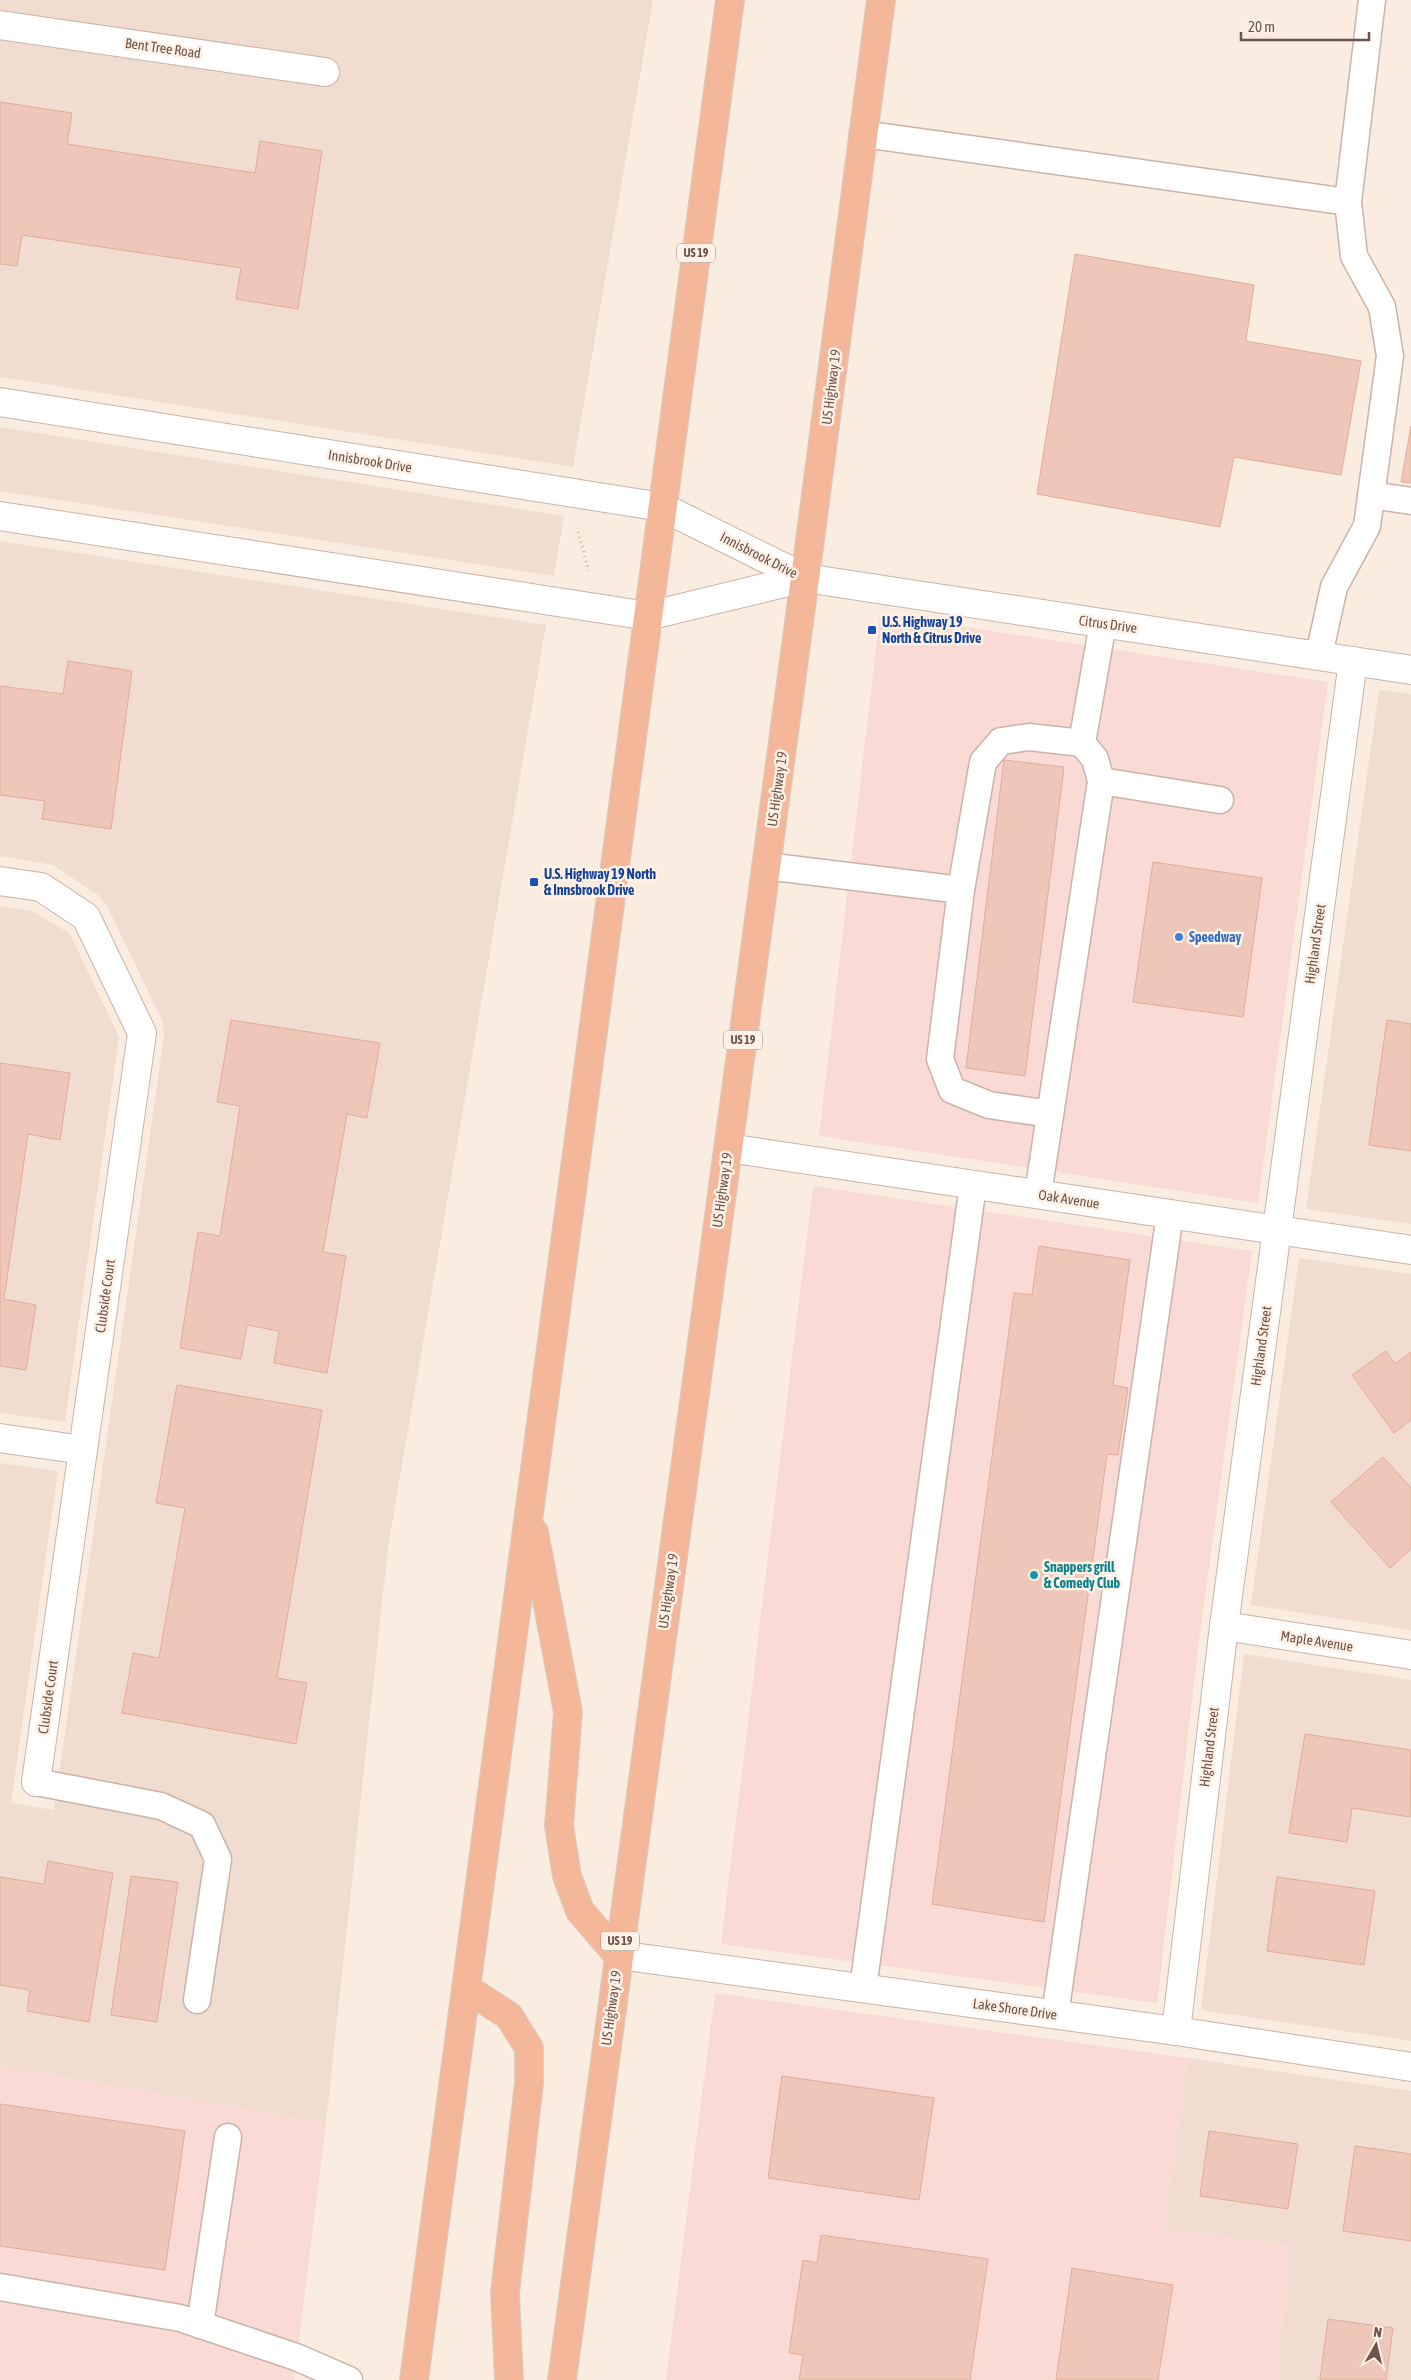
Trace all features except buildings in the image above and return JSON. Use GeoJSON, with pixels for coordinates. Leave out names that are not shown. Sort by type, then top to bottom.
{"type":"FeatureCollection","features":[{"type":"Feature","properties":{"kind":"highway","name":"US 19"},"geometry":{"type":"LineString","coordinates":[[414,2380],[730,0]]}},
{"type":"Feature","properties":{"kind":"highway","name":"US Highway 19"},"geometry":{"type":"LineString","coordinates":[[562,2380],[806,578],[881,0]]}},
{"type":"Feature","properties":{"kind":"highway"},"geometry":{"type":"LineString","coordinates":[[529,1508],[568,1712],[559,1826],[567,1876],[580,1911],[618,1956]]}},
{"type":"Feature","properties":{"kind":"highway"},"geometry":{"type":"LineString","coordinates":[[466,1988],[509,2016],[529,2048],[530,2084],[504,2292],[509,2380]]}},
{"type":"Feature","properties":{"kind":"street","name":"Bent Tree Road"},"geometry":{"type":"LineString","coordinates":[[0,25],[325,72]]}},
{"type":"Feature","properties":{"kind":"street","name":"Innisbrook Drive"},"geometry":{"type":"LineString","coordinates":[[0,402],[662,507],[806,578]]}},
{"type":"Feature","properties":{"kind":"street","name":"Innisbrook Drive"},"geometry":{"type":"LineString","coordinates":[[0,516],[648,616],[806,578]]}},
{"type":"Feature","properties":{"kind":"street","name":"Citrus Drive"},"geometry":{"type":"LineString","coordinates":[[806,578],[1411,670]]}},
{"type":"Feature","properties":{"kind":"street","name":"Highland Street"},"geometry":{"type":"LineString","coordinates":[[1176,2031],[1224,1626],[1354,661]]}},
{"type":"Feature","properties":{"kind":"street","name":"Clubside Court"},"geometry":{"type":"LineString","coordinates":[[0,881],[41,887],[86,916],[142,1033],[36,1782]]}},
{"type":"Feature","properties":{"kind":"street","name":"Oak Avenue"},"geometry":{"type":"LineString","coordinates":[[728,1148],[1411,1250]]}},
{"type":"Feature","properties":{"kind":"street"},"geometry":{"type":"LineString","coordinates":[[0,1438],[83,1450]]}},
{"type":"Feature","properties":{"kind":"street","name":"Maple Avenue"},"geometry":{"type":"LineString","coordinates":[[1224,1626],[1411,1655]]}},
{"type":"Feature","properties":{"kind":"street","name":"Lake Shore Drive"},"geometry":{"type":"LineString","coordinates":[[618,1956],[1176,2031],[1411,2067]]}},
{"type":"Feature","properties":{"kind":"lane"},"geometry":{"type":"LineString","coordinates":[[1319,656],[1334,587],[1367,526],[1390,356],[1382,307],[1354,256],[1348,202],[1372,0]]}},
{"type":"Feature","properties":{"kind":"lane"},"geometry":{"type":"LineString","coordinates":[[864,134],[1348,202]]}},
{"type":"Feature","properties":{"kind":"lane"},"geometry":{"type":"LineString","coordinates":[[1371,495],[1411,501]]}},
{"type":"Feature","properties":{"kind":"lane"},"geometry":{"type":"LineString","coordinates":[[1082,743],[1103,623]]}},
{"type":"Feature","properties":{"kind":"lane"},"geometry":{"type":"LineString","coordinates":[[1038,1194],[1101,781],[1095,759],[1082,743],[1029,737],[1001,741],[983,762],[961,890],[940,1059],[952,1090],[989,1105],[1050,1114]]}},
{"type":"Feature","properties":{"kind":"lane"},"geometry":{"type":"LineString","coordinates":[[1101,781],[1220,800]]}},
{"type":"Feature","properties":{"kind":"lane"},"geometry":{"type":"LineString","coordinates":[[766,866],[961,890]]}},
{"type":"Feature","properties":{"kind":"lane"},"geometry":{"type":"LineString","coordinates":[[863,1988],[973,1184]]}},
{"type":"Feature","properties":{"kind":"lane"},"geometry":{"type":"LineString","coordinates":[[1055,2015],[1170,1214]]}},
{"type":"Feature","properties":{"kind":"lane"},"geometry":{"type":"LineString","coordinates":[[36,1782],[161,1806],[202,1825],[218,1859],[197,2000]]}},
{"type":"Feature","properties":{"kind":"lane"},"geometry":{"type":"LineString","coordinates":[[200,2325],[228,2137]]}},
{"type":"Feature","properties":{"kind":"lane"},"geometry":{"type":"LineString","coordinates":[[0,2287],[180,2318],[296,2357],[349,2380]]}},
{"type":"Feature","properties":{"kind":"path"},"geometry":{"type":"LineString","coordinates":[[576,529],[583,546],[590,580]]}},
{"type":"Feature","properties":{"kind":"shaded area"},"geometry":{"type":"Polygon","coordinates":[[[0,0],[653,0],[573,467],[0,377],[0,0]]]}},
{"type":"Feature","properties":{"kind":"shaded area"},"geometry":{"type":"Polygon","coordinates":[[[0,427],[564,516],[554,576],[0,491],[0,427]]]}},
{"type":"Feature","properties":{"kind":"shaded area"},"geometry":{"type":"Polygon","coordinates":[[[0,541],[546,625],[388,1547],[326,2123],[0,2066],[0,1463],[58,1471],[11,1803],[54,1810],[164,1036],[162,1020],[106,904],[98,895],[53,865],[0,856],[0,541]]]}},
{"type":"Feature","properties":{"kind":"shaded area"},"geometry":{"type":"Polygon","coordinates":[[[880,614],[1328,682],[1258,1203],[819,1136],[880,614]]]}},
{"type":"Feature","properties":{"kind":"shaded area"},"geometry":{"type":"Polygon","coordinates":[[[1379,690],[1411,694],[1411,1224],[1306,1209],[1379,690]]]}},
{"type":"Feature","properties":{"kind":"shaded area"},"geometry":{"type":"Polygon","coordinates":[[[0,906],[33,911],[70,934],[119,1037],[65,1422],[0,1413],[0,906]]]}},
{"type":"Feature","properties":{"kind":"shaded area"},"geometry":{"type":"Polygon","coordinates":[[[813,1186],[1252,1251],[1198,1648],[1157,2003],[721,1944],[813,1186]]]}},
{"type":"Feature","properties":{"kind":"shaded area"},"geometry":{"type":"Polygon","coordinates":[[[1299,1258],[1411,1274],[1411,1630],[1251,1605],[1299,1258]]]}},
{"type":"Feature","properties":{"kind":"shaded area"},"geometry":{"type":"Polygon","coordinates":[[[1244,1654],[1411,1680],[1411,2041],[1201,2010],[1244,1654]]]}},
{"type":"Feature","properties":{"kind":"shaded area"},"geometry":{"type":"Polygon","coordinates":[[[715,1993],[1188,2058],[1164,2229],[1290,2245],[1278,2380],[666,2380],[715,1993]]]}},
{"type":"Feature","properties":{"kind":"shaded area"},"geometry":{"type":"Polygon","coordinates":[[[1188,2058],[1411,2091],[1411,2380],[1278,2380],[1290,2245],[1164,2229],[1188,2058]]]}},
{"type":"Feature","properties":{"kind":"shaded area"},"geometry":{"type":"Polygon","coordinates":[[[0,2066],[326,2123],[294,2380],[0,2380],[0,2066]]]}},
{"type":"Feature","properties":{"kind":"place","name":"U.S. Highway 19 North & Citrus Drive"},"geometry":{"type":"Point","coordinates":[872,630]}},
{"type":"Feature","properties":{"kind":"place","name":"U.S. Highway 19 North & Innsbrook Drive"},"geometry":{"type":"Point","coordinates":[534,882]}},
{"type":"Feature","properties":{"kind":"place","name":"Speedway"},"geometry":{"type":"Point","coordinates":[1179,937]}},
{"type":"Feature","properties":{"kind":"place","name":"Snappers grill & Comedy Club"},"geometry":{"type":"Point","coordinates":[1034,1575]}}]}
